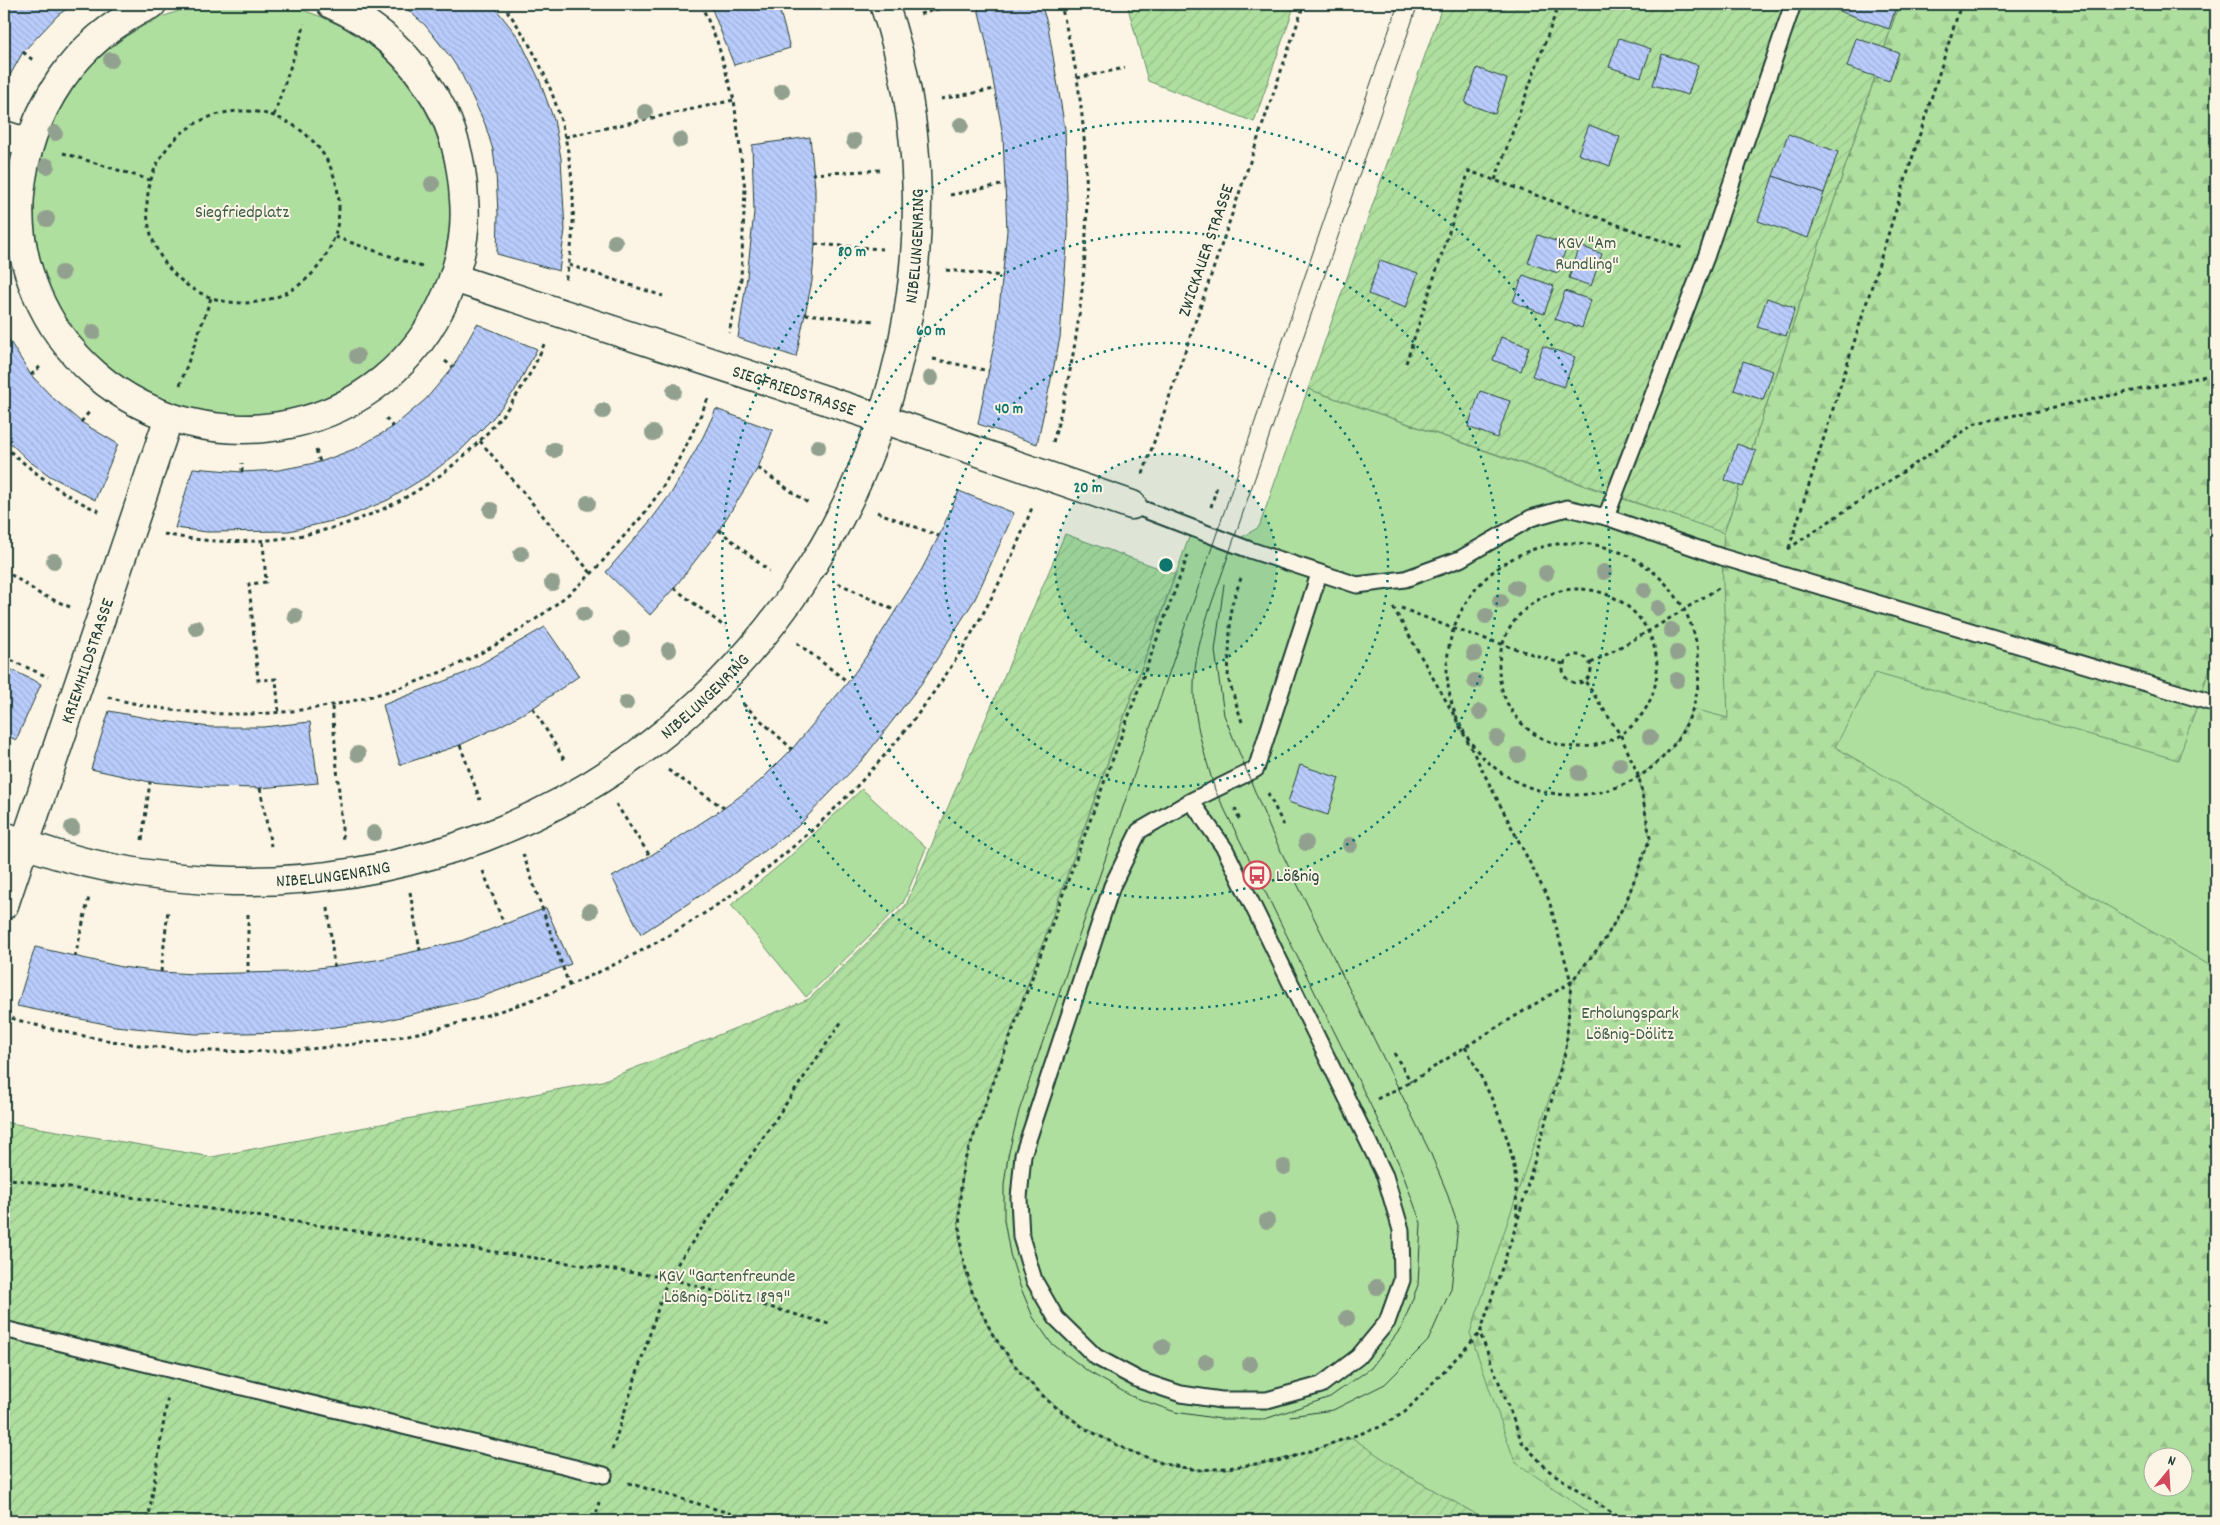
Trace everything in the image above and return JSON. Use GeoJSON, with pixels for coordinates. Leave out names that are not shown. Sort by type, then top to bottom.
{"type":"FeatureCollection","features":[{"type":"Feature","properties":{"kind":"street"},"geometry":{"type":"LineString","coordinates":[[152,4],[110,28],[74,61],[47,100],[16,139],[22,172],[20,225],[29,270],[38,297],[67,345],[111,387],[130,399],[173,405],[206,427],[243,430],[274,428],[306,421],[338,408],[367,392],[404,360],[420,342],[440,312],[454,278],[462,245],[465,211],[464,184],[455,141],[442,109],[425,79],[393,43],[367,23],[331,4]]}},
{"type":"Feature","properties":{"kind":"street","name":"NIBELUNGENRING"},"geometry":{"type":"LineString","coordinates":[[14,840],[96,865],[137,873],[172,877],[248,881],[278,880],[335,875],[406,861],[492,833],[591,785],[640,752],[682,719],[721,683],[753,648],[795,594],[812,570],[844,513],[883,419],[901,352],[907,324],[915,259],[916,167],[908,104],[884,4]]}},
{"type":"Feature","properties":{"kind":"street","name":"SIEGFRIEDSTRASSE"},"geometry":{"type":"LineString","coordinates":[[454,278],[883,419],[1132,506]]}},
{"type":"Feature","properties":{"kind":"street","name":"KRIEMHILDSTRASSE"},"geometry":{"type":"LineString","coordinates":[[4,905],[14,840],[77,689],[173,405]]}},
{"type":"Feature","properties":{"kind":"lane"},"geometry":{"type":"LineString","coordinates":[[1606,517],[1706,257],[1793,4]]}},
{"type":"Feature","properties":{"kind":"lane"},"geometry":{"type":"LineString","coordinates":[[1132,506],[1250,550],[1357,585],[1405,579],[1460,559],[1532,518],[1567,508],[1606,517],[1753,566],[2216,704]]}},
{"type":"Feature","properties":{"kind":"lane"},"geometry":{"type":"LineString","coordinates":[[1191,801],[1225,849],[1354,1110],[1385,1176],[1401,1230],[1402,1280],[1387,1322],[1358,1357],[1321,1385],[1267,1400],[1221,1400],[1181,1394],[1139,1380],[1096,1357],[1056,1318],[1034,1280],[1021,1237],[1019,1198],[1023,1155],[1112,886],[1140,831],[1191,801],[1256,769],[1319,574]]}},
{"type":"Feature","properties":{"kind":"lane"},"geometry":{"type":"LineString","coordinates":[[4,1329],[604,1475]]}},
{"type":"Feature","properties":{"kind":"path"},"geometry":{"type":"LineString","coordinates":[[4,658],[77,689],[126,702],[177,712],[228,715],[279,714],[332,707],[403,688],[471,659],[534,620],[591,573],[646,512],[684,450],[721,367],[741,279],[745,189],[734,100],[717,41],[701,4]]}},
{"type":"Feature","properties":{"kind":"path","name":"ZWICKAUER STRASSE"},"geometry":{"type":"LineString","coordinates":[[1132,506],[1304,4]]}},
{"type":"Feature","properties":{"kind":"path"},"geometry":{"type":"LineString","coordinates":[[1495,180],[1559,4]]}},
{"type":"Feature","properties":{"kind":"path"},"geometry":{"type":"LineString","coordinates":[[1789,549],[1961,4]]}},
{"type":"Feature","properties":{"kind":"path"},"geometry":{"type":"LineString","coordinates":[[274,115],[308,17]]}},
{"type":"Feature","properties":{"kind":"path"},"geometry":{"type":"LineString","coordinates":[[1077,78],[1125,68]]}},
{"type":"Feature","properties":{"kind":"path"},"geometry":{"type":"LineString","coordinates":[[908,104],[995,89]]}},
{"type":"Feature","properties":{"kind":"path"},"geometry":{"type":"LineString","coordinates":[[565,137],[734,100]]}},
{"type":"Feature","properties":{"kind":"path"},"geometry":{"type":"LineString","coordinates":[[243,111],[274,115],[296,126],[315,143],[329,164],[337,188],[339,213],[335,237],[324,260],[307,280],[285,294],[261,302],[236,303],[210,298],[188,287],[170,271],[157,251],[148,228],[147,212],[150,180],[163,152],[184,130],[212,116],[243,111]]}},
{"type":"Feature","properties":{"kind":"path"},"geometry":{"type":"LineString","coordinates":[[61,153],[150,180]]}},
{"type":"Feature","properties":{"kind":"path"},"geometry":{"type":"LineString","coordinates":[[812,174],[916,167]]}},
{"type":"Feature","properties":{"kind":"path"},"geometry":{"type":"LineString","coordinates":[[1406,363],[1470,171],[1706,257]]}},
{"type":"Feature","properties":{"kind":"path"},"geometry":{"type":"LineString","coordinates":[[917,202],[1006,184]]}},
{"type":"Feature","properties":{"kind":"path"},"geometry":{"type":"LineString","coordinates":[[335,237],[428,269]]}},
{"type":"Feature","properties":{"kind":"path"},"geometry":{"type":"LineString","coordinates":[[815,244],[915,259],[1003,276]]}},
{"type":"Feature","properties":{"kind":"path"},"geometry":{"type":"LineString","coordinates":[[569,265],[662,296]]}},
{"type":"Feature","properties":{"kind":"path"},"geometry":{"type":"LineString","coordinates":[[173,405],[210,298]]}},
{"type":"Feature","properties":{"kind":"path"},"geometry":{"type":"LineString","coordinates":[[805,314],[907,324]]}},
{"type":"Feature","properties":{"kind":"path"},"geometry":{"type":"LineString","coordinates":[[901,352],[989,371]]}},
{"type":"Feature","properties":{"kind":"path"},"geometry":{"type":"LineString","coordinates":[[1591,663],[1649,631],[1753,566],[1789,549],[1976,423],[2216,374]]}},
{"type":"Feature","properties":{"kind":"path"},"geometry":{"type":"LineString","coordinates":[[480,441],[591,573]]}},
{"type":"Feature","properties":{"kind":"path"},"geometry":{"type":"LineString","coordinates":[[4,447],[43,479],[86,506],[133,525]]}},
{"type":"Feature","properties":{"kind":"path"},"geometry":{"type":"LineString","coordinates":[[758,468],[844,513],[939,536]]}},
{"type":"Feature","properties":{"kind":"path"},"geometry":{"type":"LineString","coordinates":[[719,530],[795,594]]}},
{"type":"Feature","properties":{"kind":"path"},"geometry":{"type":"LineString","coordinates":[[1197,530],[963,1165],[959,1209],[961,1251],[973,1295],[993,1335],[1019,1371],[1048,1402],[1084,1428],[1125,1449],[1164,1464],[1198,1470],[1283,1460],[1380,1427],[1405,1412],[1480,1333],[1517,1222],[1566,1049],[1571,982],[1549,900],[1454,715],[1445,672],[1452,628],[1472,591],[1502,563],[1541,545],[1583,542],[1624,552],[1659,575],[1685,609],[1697,641],[1698,650],[1700,676],[1694,709],[1684,730],[1672,748],[1657,764],[1639,777],[1598,793],[1554,794],[1512,780],[1477,753],[1454,715],[1391,605]]}},
{"type":"Feature","properties":{"kind":"path"},"geometry":{"type":"LineString","coordinates":[[264,542],[266,582],[249,584],[258,680],[276,679],[279,714]]}},
{"type":"Feature","properties":{"kind":"path"},"geometry":{"type":"LineString","coordinates":[[1250,550],[1231,607],[1228,678],[1256,769],[1284,826]]}},
{"type":"Feature","properties":{"kind":"path"},"geometry":{"type":"LineString","coordinates":[[4,570],[40,594],[100,620]]}},
{"type":"Feature","properties":{"kind":"path"},"geometry":{"type":"LineString","coordinates":[[812,570],[896,611]]}},
{"type":"Feature","properties":{"kind":"path"},"geometry":{"type":"LineString","coordinates":[[674,588],[753,648]]}},
{"type":"Feature","properties":{"kind":"path"},"geometry":{"type":"LineString","coordinates":[[1584,589],[1610,595],[1633,610],[1649,631],[1656,654],[1657,677],[1651,700],[1639,720],[1620,736],[1595,746],[1568,747],[1541,738],[1519,722],[1504,698],[1498,672],[1501,645],[1514,621],[1533,602],[1557,591],[1584,589]]}},
{"type":"Feature","properties":{"kind":"path"},"geometry":{"type":"LineString","coordinates":[[772,625],[848,682]]}},
{"type":"Feature","properties":{"kind":"path"},"geometry":{"type":"LineString","coordinates":[[1452,628],[1563,664]]}},
{"type":"Feature","properties":{"kind":"path"},"geometry":{"type":"LineString","coordinates":[[1574,654],[1584,656],[1591,663],[1592,671],[1585,681],[1570,682],[1564,674],[1563,664],[1569,656],[1574,654]]}},
{"type":"Feature","properties":{"kind":"path"},"geometry":{"type":"LineString","coordinates":[[1354,1110],[1411,1082],[1571,982],[1604,941],[1626,902],[1650,838],[1639,777],[1620,736],[1585,681]]}},
{"type":"Feature","properties":{"kind":"path"},"geometry":{"type":"LineString","coordinates":[[721,683],[792,749]]}},
{"type":"Feature","properties":{"kind":"path"},"geometry":{"type":"LineString","coordinates":[[332,707],[335,875],[334,967]]}},
{"type":"Feature","properties":{"kind":"path"},"geometry":{"type":"LineString","coordinates":[[533,708],[591,785],[650,856]]}},
{"type":"Feature","properties":{"kind":"path"},"geometry":{"type":"LineString","coordinates":[[460,745],[492,833],[569,985]]}},
{"type":"Feature","properties":{"kind":"path"},"geometry":{"type":"LineString","coordinates":[[640,752],[724,808]]}},
{"type":"Feature","properties":{"kind":"path"},"geometry":{"type":"LineString","coordinates":[[137,873],[150,782]]}},
{"type":"Feature","properties":{"kind":"path"},"geometry":{"type":"LineString","coordinates":[[1225,784],[1243,826]]}},
{"type":"Feature","properties":{"kind":"path"},"geometry":{"type":"LineString","coordinates":[[260,788],[278,880]]}},
{"type":"Feature","properties":{"kind":"path"},"geometry":{"type":"LineString","coordinates":[[492,833],[504,924]]}},
{"type":"Feature","properties":{"kind":"path"},"geometry":{"type":"LineString","coordinates":[[406,861],[420,950]]}},
{"type":"Feature","properties":{"kind":"path"},"geometry":{"type":"LineString","coordinates":[[75,957],[96,865]]}},
{"type":"Feature","properties":{"kind":"path"},"geometry":{"type":"LineString","coordinates":[[161,972],[172,877]]}},
{"type":"Feature","properties":{"kind":"path"},"geometry":{"type":"LineString","coordinates":[[248,881],[248,973]]}},
{"type":"Feature","properties":{"kind":"path"},"geometry":{"type":"LineString","coordinates":[[756,1521],[604,1475],[668,1278],[842,1020]]}},
{"type":"Feature","properties":{"kind":"path"},"geometry":{"type":"LineString","coordinates":[[1465,1047],[1487,1085],[1514,1163],[1517,1222]]}},
{"type":"Feature","properties":{"kind":"path"},"geometry":{"type":"LineString","coordinates":[[1394,1052],[1411,1082]]}},
{"type":"Feature","properties":{"kind":"path"},"geometry":{"type":"LineString","coordinates":[[4,1178],[668,1278],[829,1324]]}},
{"type":"Feature","properties":{"kind":"path"},"geometry":{"type":"LineString","coordinates":[[1480,1333],[1522,1442],[1548,1470],[1624,1521]]}},
{"type":"Feature","properties":{"kind":"path"},"geometry":{"type":"LineString","coordinates":[[148,1521],[172,1370]]}},
{"type":"Feature","properties":{"kind":"green space","name":"Siegfriedplatz"},"geometry":{"type":"Polygon","coordinates":[[[242,1],[283,5],[322,17],[358,36],[389,62],[415,93],[434,129],[446,168],[450,209],[446,250],[434,289],[415,325],[389,356],[358,382],[322,401],[283,413],[242,417],[201,413],[162,401],[126,382],[95,356],[69,325],[50,289],[38,250],[34,209],[38,168],[50,129],[69,93],[95,62],[126,36],[162,17],[201,5],[242,1]]]}},
{"type":"Feature","properties":{"kind":"green space"},"geometry":{"type":"Polygon","coordinates":[[[1127,4],[1295,4],[1254,122],[1148,81],[1127,4]]]}},
{"type":"Feature","properties":{"kind":"green space","name":"KGV \"Am Rundling\""},"geometry":{"type":"Polygon","coordinates":[[[1443,4],[1899,4],[1724,533],[1308,389],[1443,4]]]}},
{"type":"Feature","properties":{"kind":"green space","name":"Erholungspark Lößnig-Dölitz"},"geometry":{"type":"Polygon","coordinates":[[[1899,4],[2216,4],[2216,1521],[1488,1521],[1407,1475],[1351,1438],[1277,1460],[1220,1469],[1200,1470],[1185,1468],[1141,1455],[1109,1441],[1078,1423],[1050,1401],[1024,1376],[1002,1349],[984,1319],[970,1286],[961,1252],[959,1219],[963,1165],[1192,529],[1232,543],[1259,527],[1308,389],[1614,496],[1724,532],[1899,4]]]}},
{"type":"Feature","properties":{"kind":"green space"},"geometry":{"type":"Polygon","coordinates":[[[1899,4],[2216,4],[2216,651],[2178,760],[1875,673],[1835,747],[2216,969],[2216,1521],[1602,1521],[1515,1462],[1470,1333],[1566,1049],[1571,982],[1604,941],[1626,903],[1650,838],[1639,777],[1672,748],[1693,709],[1728,718],[1722,557],[1724,533],[1899,4]]]}},
{"type":"Feature","properties":{"kind":"green space","name":"KGV \"Gartenfreunde Lößnig-Dölitz 1899\""},"geometry":{"type":"Polygon","coordinates":[[[1065,534],[1175,574],[963,1165],[959,1230],[961,1251],[970,1286],[984,1318],[1002,1349],[1024,1376],[1050,1401],[1078,1423],[1109,1441],[1163,1463],[1200,1470],[1239,1467],[1277,1460],[1351,1437],[1407,1475],[1488,1521],[4,1521],[4,1122],[212,1157],[602,1081],[809,999],[906,905],[1065,534]]]}},
{"type":"Feature","properties":{"kind":"green space"},"geometry":{"type":"Polygon","coordinates":[[[862,789],[926,848],[903,903],[806,997],[731,905],[787,859],[862,789]]]}},
{"type":"Feature","properties":{"kind":"building"},"geometry":{"type":"Polygon","coordinates":[[[4,4],[74,4],[58,15],[23,52],[4,86],[4,4]]]}},
{"type":"Feature","properties":{"kind":"building"},"geometry":{"type":"Polygon","coordinates":[[[401,4],[492,4],[519,38],[539,79],[554,120],[561,158],[565,230],[559,271],[497,254],[496,173],[493,150],[485,124],[462,75],[451,58],[425,25],[401,4]]]}},
{"type":"Feature","properties":{"kind":"building"},"geometry":{"type":"Polygon","coordinates":[[[710,4],[778,4],[790,48],[734,65],[710,4]]]}},
{"type":"Feature","properties":{"kind":"building"},"geometry":{"type":"Polygon","coordinates":[[[977,4],[1041,4],[1048,26],[1065,129],[1068,233],[1060,338],[1037,444],[978,424],[997,329],[1007,231],[1003,136],[986,41],[977,4]]]}},
{"type":"Feature","properties":{"kind":"building"},"geometry":{"type":"Polygon","coordinates":[[[1836,4],[1897,4],[1889,29],[1834,9],[1836,4]]]}},
{"type":"Feature","properties":{"kind":"building"},"geometry":{"type":"Polygon","coordinates":[[[1619,38],[1651,49],[1641,77],[1609,67],[1619,38]]]}},
{"type":"Feature","properties":{"kind":"building"},"geometry":{"type":"Polygon","coordinates":[[[1856,38],[1899,53],[1889,81],[1847,67],[1856,38]]]}},
{"type":"Feature","properties":{"kind":"building"},"geometry":{"type":"Polygon","coordinates":[[[1662,54],[1698,65],[1688,95],[1653,85],[1662,54]]]}},
{"type":"Feature","properties":{"kind":"building"},"geometry":{"type":"Polygon","coordinates":[[[1477,68],[1507,79],[1495,114],[1465,103],[1477,68]]]}},
{"type":"Feature","properties":{"kind":"building"},"geometry":{"type":"Polygon","coordinates":[[[1589,125],[1620,137],[1610,166],[1578,154],[1589,125]]]}},
{"type":"Feature","properties":{"kind":"building"},"geometry":{"type":"Polygon","coordinates":[[[1788,134],[1838,152],[1824,193],[1773,176],[1788,134]]]}},
{"type":"Feature","properties":{"kind":"building"},"geometry":{"type":"Polygon","coordinates":[[[810,137],[815,188],[815,244],[812,281],[796,357],[738,338],[754,212],[752,145],[810,137]]]}},
{"type":"Feature","properties":{"kind":"building"},"geometry":{"type":"Polygon","coordinates":[[[1773,176],[1824,193],[1808,238],[1758,221],[1773,176]]]}},
{"type":"Feature","properties":{"kind":"building"},"geometry":{"type":"Polygon","coordinates":[[[1538,235],[1567,245],[1558,273],[1528,263],[1538,235]]]}},
{"type":"Feature","properties":{"kind":"building"},"geometry":{"type":"Polygon","coordinates":[[[1580,246],[1602,254],[1591,286],[1569,278],[1580,246]]]}},
{"type":"Feature","properties":{"kind":"building"},"geometry":{"type":"Polygon","coordinates":[[[1380,260],[1418,273],[1406,308],[1368,294],[1380,260]]]}},
{"type":"Feature","properties":{"kind":"building"},"geometry":{"type":"Polygon","coordinates":[[[1523,275],[1554,286],[1544,314],[1513,302],[1523,275]]]}},
{"type":"Feature","properties":{"kind":"building"},"geometry":{"type":"Polygon","coordinates":[[[1565,291],[1591,300],[1582,328],[1555,319],[1565,291]]]}},
{"type":"Feature","properties":{"kind":"building"},"geometry":{"type":"Polygon","coordinates":[[[1767,298],[1795,308],[1786,336],[1757,327],[1767,298]]]}},
{"type":"Feature","properties":{"kind":"building"},"geometry":{"type":"Polygon","coordinates":[[[477,324],[537,349],[516,389],[492,419],[460,451],[429,475],[388,500],[345,518],[289,531],[207,532],[175,528],[193,468],[242,472],[279,470],[320,462],[357,448],[393,427],[426,399],[453,367],[477,324]]]}},
{"type":"Feature","properties":{"kind":"building"},"geometry":{"type":"Polygon","coordinates":[[[4,332],[31,375],[53,398],[81,422],[118,444],[95,500],[50,476],[29,461],[4,437],[4,332]]]}},
{"type":"Feature","properties":{"kind":"building"},"geometry":{"type":"Polygon","coordinates":[[[1501,337],[1529,347],[1521,371],[1493,360],[1501,337]]]}},
{"type":"Feature","properties":{"kind":"building"},"geometry":{"type":"Polygon","coordinates":[[[1543,346],[1575,357],[1564,387],[1532,376],[1543,346]]]}},
{"type":"Feature","properties":{"kind":"building"},"geometry":{"type":"Polygon","coordinates":[[[1743,361],[1773,371],[1763,400],[1734,390],[1743,361]]]}},
{"type":"Feature","properties":{"kind":"building"},"geometry":{"type":"Polygon","coordinates":[[[1480,391],[1510,401],[1497,438],[1468,427],[1480,391]]]}},
{"type":"Feature","properties":{"kind":"building"},"geometry":{"type":"Polygon","coordinates":[[[716,409],[773,430],[758,468],[719,530],[674,588],[650,615],[606,572],[651,520],[672,492],[703,437],[716,409]]]}},
{"type":"Feature","properties":{"kind":"building"},"geometry":{"type":"Polygon","coordinates":[[[1737,444],[1756,451],[1743,487],[1725,480],[1737,444]]]}},
{"type":"Feature","properties":{"kind":"building"},"geometry":{"type":"Polygon","coordinates":[[[959,491],[1014,513],[975,599],[921,684],[863,759],[797,827],[729,877],[641,934],[612,877],[650,856],[724,808],[759,782],[792,749],[848,682],[870,651],[922,569],[959,491]]]}},
{"type":"Feature","properties":{"kind":"building"},"geometry":{"type":"Polygon","coordinates":[[[545,627],[579,676],[533,708],[500,726],[460,745],[400,765],[383,705],[465,673],[545,627]]]}},
{"type":"Feature","properties":{"kind":"building"},"geometry":{"type":"Polygon","coordinates":[[[4,666],[41,684],[16,740],[4,734],[4,666]]]}},
{"type":"Feature","properties":{"kind":"building"},"geometry":{"type":"Polygon","coordinates":[[[109,711],[210,727],[263,727],[310,722],[318,783],[260,788],[209,787],[150,782],[91,769],[109,711]]]}},
{"type":"Feature","properties":{"kind":"building"},"geometry":{"type":"Polygon","coordinates":[[[1300,765],[1339,778],[1328,815],[1288,802],[1300,765]]]}},
{"type":"Feature","properties":{"kind":"building"},"geometry":{"type":"Polygon","coordinates":[[[546,908],[571,964],[478,998],[384,1021],[293,1032],[194,1034],[115,1026],[17,1006],[35,947],[122,967],[161,972],[194,974],[289,972],[376,960],[461,941],[546,908]]]}},
{"type":"Feature","properties":{"kind":"tram line"},"geometry":{"type":"LineString","coordinates":[[1398,4],[1019,1111],[1008,1156],[1004,1185],[1004,1220],[1010,1254],[1020,1286],[1033,1317],[1051,1343],[1089,1372],[1131,1396],[1175,1412],[1221,1419],[1265,1419],[1330,1397],[1371,1368],[1402,1327],[1418,1285],[1421,1223],[1399,1164],[1215,790],[1198,725],[1194,698],[1195,669],[1210,607],[1418,4]]}},
{"type":"Feature","properties":{"kind":"tram line"},"geometry":{"type":"LineString","coordinates":[[1224,584],[1215,651],[1224,715],[1271,831],[1430,1152],[1446,1190],[1458,1226],[1451,1289],[1428,1341],[1385,1384],[1333,1410],[1290,1416]]}},
{"type":"Feature","properties":{"kind":"place","name":"Lößnig"},"geometry":{"type":"Point","coordinates":[1257,875]}}]}
